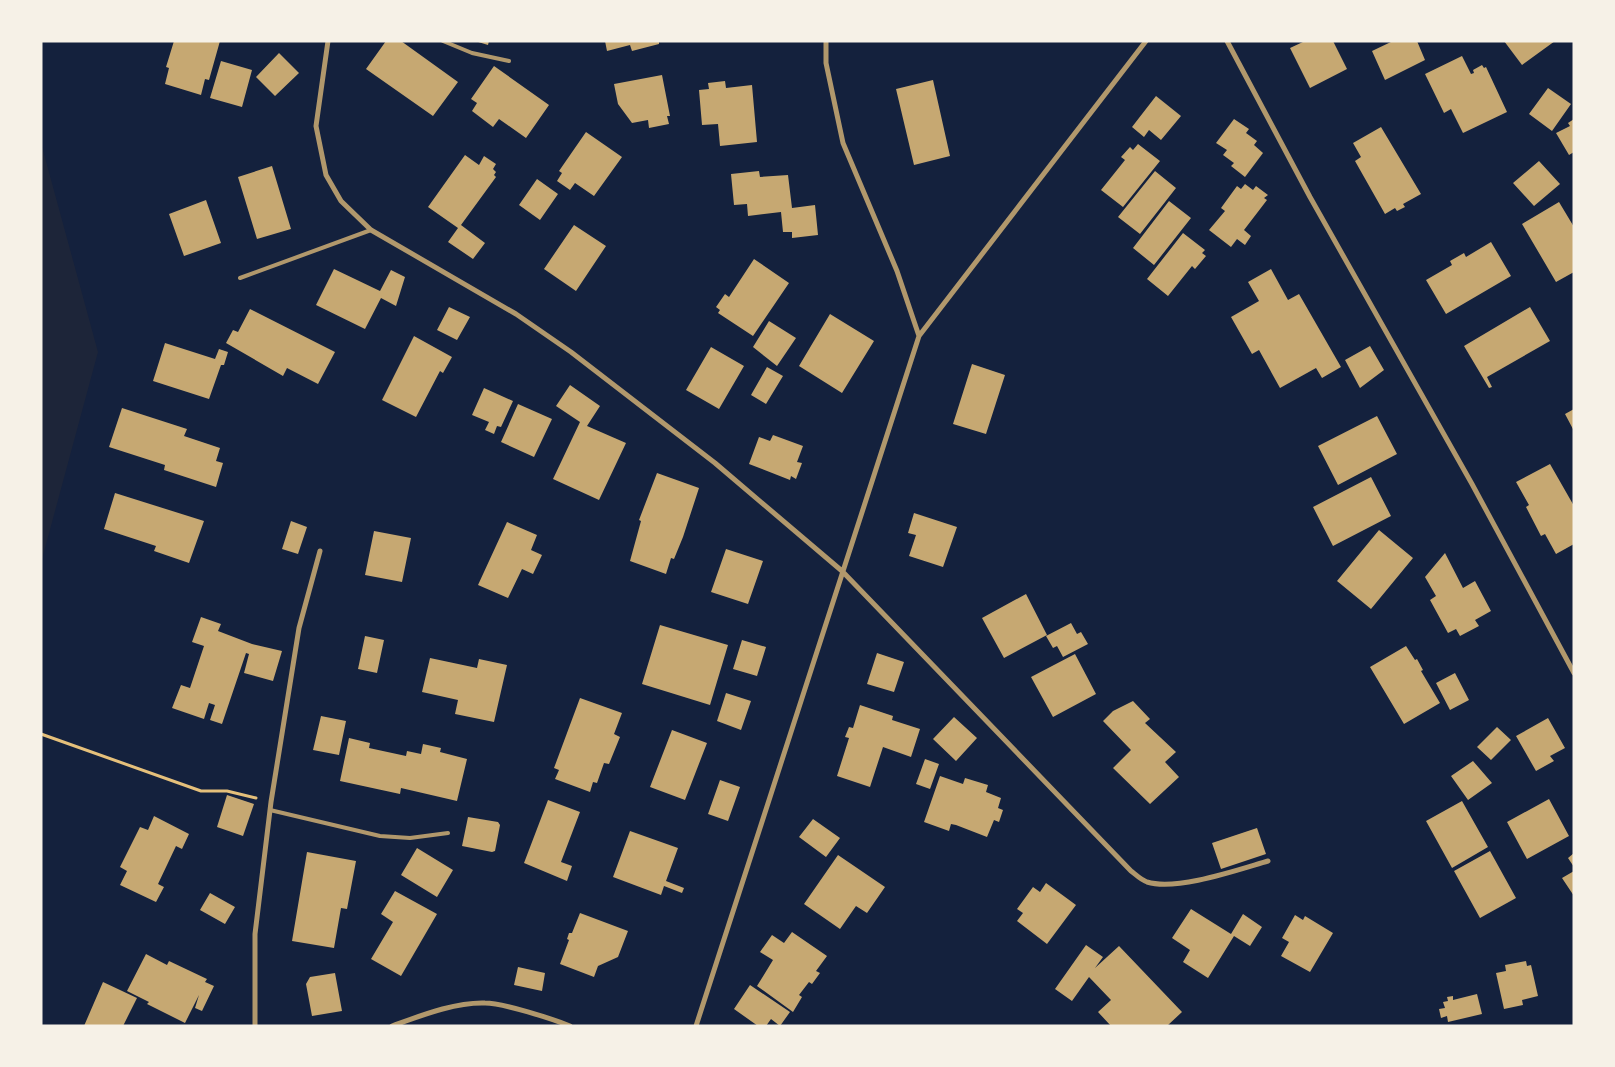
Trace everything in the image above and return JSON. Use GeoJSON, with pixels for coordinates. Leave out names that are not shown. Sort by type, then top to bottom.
{"type":"FeatureCollection","features":[{"type":"Feature","properties":{"kind":"street"},"geometry":{"type":"LineString","coordinates":[[328,41],[316,126],[326,175],[341,202],[371,230],[516,314],[571,352],[715,463],[842,571],[1109,851],[1146,882],[1167,884],[1215,876],[1268,862]]}},
{"type":"Feature","properties":{"kind":"street"},"geometry":{"type":"LineString","coordinates":[[826,41],[826,63],[843,143],[897,271],[919,336]]}},
{"type":"Feature","properties":{"kind":"street"},"geometry":{"type":"LineString","coordinates":[[696,1026],[919,336],[1146,41]]}},
{"type":"Feature","properties":{"kind":"street"},"geometry":{"type":"LineString","coordinates":[[1227,41],[1310,197],[1472,484],[1574,673]]}},
{"type":"Feature","properties":{"kind":"street"},"geometry":{"type":"LineString","coordinates":[[255,1026],[255,934],[271,802],[299,628],[320,551]]}},
{"type":"Feature","properties":{"kind":"street"},"geometry":{"type":"LineString","coordinates":[[392,1026],[440,1010],[486,1003],[556,1020],[570,1026]]}},
{"type":"Feature","properties":{"kind":"lane"},"geometry":{"type":"LineString","coordinates":[[443,41],[472,53],[509,61]]}},
{"type":"Feature","properties":{"kind":"lane"},"geometry":{"type":"LineString","coordinates":[[240,278],[371,230]]}},
{"type":"Feature","properties":{"kind":"lane"},"geometry":{"type":"LineString","coordinates":[[270,810],[380,836],[410,838],[448,833]]}},
{"type":"Feature","properties":{"kind":"path"},"geometry":{"type":"LineString","coordinates":[[41,734],[201,791],[227,791],[271,802]]}},
{"type":"Feature","properties":{"kind":"shaded area"},"geometry":{"type":"Polygon","coordinates":[[[41,143],[98,352],[41,563],[41,143]]]}},
{"type":"Feature","properties":{"kind":"building"},"geometry":{"type":"Polygon","coordinates":[[[174,41],[220,41],[209,80],[205,79],[201,95],[165,84],[169,68],[166,67],[174,41]]]}},
{"type":"Feature","properties":{"kind":"building"},"geometry":{"type":"Polygon","coordinates":[[[386,41],[401,41],[458,82],[433,116],[366,69],[386,41]]]}},
{"type":"Feature","properties":{"kind":"building"},"geometry":{"type":"Polygon","coordinates":[[[475,41],[489,41],[488,45],[475,41]]]}},
{"type":"Feature","properties":{"kind":"building"},"geometry":{"type":"Polygon","coordinates":[[[605,41],[659,41],[659,44],[632,51],[630,45],[607,51],[605,41]]]}},
{"type":"Feature","properties":{"kind":"building"},"geometry":{"type":"Polygon","coordinates":[[[1305,41],[1333,41],[1347,69],[1310,88],[1290,48],[1305,41]]]}},
{"type":"Feature","properties":{"kind":"building"},"geometry":{"type":"Polygon","coordinates":[[[1393,41],[1417,41],[1425,60],[1385,80],[1372,51],[1393,41]]]}},
{"type":"Feature","properties":{"kind":"building"},"geometry":{"type":"Polygon","coordinates":[[[1504,41],[1555,41],[1522,65],[1504,41]]]}},
{"type":"Feature","properties":{"kind":"building"},"geometry":{"type":"Polygon","coordinates":[[[279,53],[299,73],[275,96],[256,77],[279,53]]]}},
{"type":"Feature","properties":{"kind":"building"},"geometry":{"type":"Polygon","coordinates":[[[1462,56],[1471,74],[1474,73],[1473,70],[1482,65],[1484,68],[1486,67],[1507,112],[1463,133],[1451,109],[1444,113],[1425,74],[1462,56]]]}},
{"type":"Feature","properties":{"kind":"building"},"geometry":{"type":"Polygon","coordinates":[[[221,61],[252,70],[242,107],[210,98],[221,61]]]}},
{"type":"Feature","properties":{"kind":"building"},"geometry":{"type":"Polygon","coordinates":[[[494,66],[549,105],[526,138],[499,119],[493,127],[472,111],[477,103],[471,99],[494,66]]]}},
{"type":"Feature","properties":{"kind":"building"},"geometry":{"type":"Polygon","coordinates":[[[662,75],[670,116],[667,116],[669,124],[649,128],[648,120],[632,123],[618,104],[614,84],[662,75]]]}},
{"type":"Feature","properties":{"kind":"building"},"geometry":{"type":"Polygon","coordinates":[[[933,80],[950,156],[914,165],[896,89],[933,80]]]}},
{"type":"Feature","properties":{"kind":"building"},"geometry":{"type":"Polygon","coordinates":[[[725,81],[726,88],[752,85],[757,142],[720,146],[718,124],[702,125],[699,90],[709,89],[708,83],[725,81]]]}},
{"type":"Feature","properties":{"kind":"building"},"geometry":{"type":"Polygon","coordinates":[[[1548,88],[1571,104],[1552,131],[1529,114],[1548,88]]]}},
{"type":"Feature","properties":{"kind":"building"},"geometry":{"type":"Polygon","coordinates":[[[1156,96],[1181,116],[1161,140],[1149,130],[1144,137],[1132,127],[1156,96]]]}},
{"type":"Feature","properties":{"kind":"building"},"geometry":{"type":"Polygon","coordinates":[[[1234,119],[1249,129],[1246,133],[1257,141],[1254,145],[1263,153],[1245,177],[1231,166],[1234,163],[1223,155],[1227,150],[1216,143],[1234,119]]]}},
{"type":"Feature","properties":{"kind":"building"},"geometry":{"type":"Polygon","coordinates":[[[1574,119],[1574,152],[1569,155],[1556,133],[1570,126],[1568,123],[1574,119]]]}},
{"type":"Feature","properties":{"kind":"building"},"geometry":{"type":"Polygon","coordinates":[[[1381,127],[1421,194],[1403,204],[1405,207],[1397,211],[1395,208],[1385,214],[1355,161],[1361,157],[1353,143],[1381,127]]]}},
{"type":"Feature","properties":{"kind":"building"},"geometry":{"type":"Polygon","coordinates":[[[586,132],[622,157],[594,196],[575,183],[570,190],[557,181],[562,173],[559,171],[586,132]]]}},
{"type":"Feature","properties":{"kind":"building"},"geometry":{"type":"Polygon","coordinates":[[[1138,144],[1160,161],[1123,207],[1101,190],[1125,160],[1121,157],[1130,147],[1133,150],[1138,144]]]}},
{"type":"Feature","properties":{"kind":"building"},"geometry":{"type":"Polygon","coordinates":[[[465,155],[479,165],[484,156],[496,164],[493,169],[496,172],[494,175],[496,177],[461,225],[485,243],[473,259],[448,242],[458,228],[428,207],[465,155]]]}},
{"type":"Feature","properties":{"kind":"building"},"geometry":{"type":"Polygon","coordinates":[[[1539,161],[1560,184],[1534,206],[1513,183],[1539,161]]]}},
{"type":"Feature","properties":{"kind":"building"},"geometry":{"type":"Polygon","coordinates":[[[272,166],[291,229],[257,239],[238,177],[272,166]]]}},
{"type":"Feature","properties":{"kind":"building"},"geometry":{"type":"Polygon","coordinates":[[[759,171],[760,177],[788,175],[792,208],[815,205],[818,235],[792,238],[792,232],[783,232],[781,212],[748,216],[747,204],[734,205],[731,174],[759,171]]]}},
{"type":"Feature","properties":{"kind":"building"},"geometry":{"type":"Polygon","coordinates":[[[1155,171],[1176,188],[1140,234],[1118,217],[1155,171]]]}},
{"type":"Feature","properties":{"kind":"building"},"geometry":{"type":"Polygon","coordinates":[[[537,179],[558,194],[540,220],[519,205],[537,179]]]}},
{"type":"Feature","properties":{"kind":"building"},"geometry":{"type":"Polygon","coordinates":[[[1245,184],[1253,190],[1256,186],[1268,195],[1264,198],[1267,200],[1244,230],[1251,236],[1245,245],[1237,239],[1231,247],[1209,230],[1225,211],[1221,208],[1237,186],[1241,189],[1245,184]]]}},
{"type":"Feature","properties":{"kind":"building"},"geometry":{"type":"Polygon","coordinates":[[[206,200],[221,243],[184,256],[169,214],[206,200]]]}},
{"type":"Feature","properties":{"kind":"building"},"geometry":{"type":"Polygon","coordinates":[[[1169,201],[1191,218],[1154,265],[1133,248],[1169,201]]]}},
{"type":"Feature","properties":{"kind":"building"},"geometry":{"type":"Polygon","coordinates":[[[1559,202],[1574,227],[1574,272],[1556,282],[1522,224],[1559,202]]]}},
{"type":"Feature","properties":{"kind":"building"},"geometry":{"type":"Polygon","coordinates":[[[574,225],[606,246],[576,291],[544,269],[574,225]]]}},
{"type":"Feature","properties":{"kind":"building"},"geometry":{"type":"Polygon","coordinates":[[[1183,233],[1205,250],[1202,253],[1206,256],[1195,269],[1192,266],[1168,296],[1147,279],[1183,233]]]}},
{"type":"Feature","properties":{"kind":"building"},"geometry":{"type":"Polygon","coordinates":[[[1491,242],[1511,276],[1446,314],[1426,280],[1452,265],[1450,261],[1464,253],[1466,257],[1491,242]]]}},
{"type":"Feature","properties":{"kind":"building"},"geometry":{"type":"Polygon","coordinates":[[[754,259],[789,283],[753,336],[718,313],[720,310],[716,307],[725,294],[729,297],[754,259]]]}},
{"type":"Feature","properties":{"kind":"building"},"geometry":{"type":"Polygon","coordinates":[[[334,269],[380,291],[391,270],[405,277],[396,306],[381,298],[365,329],[316,305],[334,269]]]}},
{"type":"Feature","properties":{"kind":"building"},"geometry":{"type":"Polygon","coordinates":[[[1271,269],[1288,300],[1299,294],[1341,367],[1322,378],[1316,368],[1280,388],[1259,350],[1252,354],[1231,317],[1259,301],[1248,282],[1271,269]]]}},
{"type":"Feature","properties":{"kind":"building"},"geometry":{"type":"Polygon","coordinates":[[[449,307],[470,317],[457,340],[437,330],[449,307]]]}},
{"type":"Feature","properties":{"kind":"building"},"geometry":{"type":"Polygon","coordinates":[[[1530,307],[1550,341],[1487,377],[1492,387],[1489,388],[1464,346],[1530,307]]]}},
{"type":"Feature","properties":{"kind":"building"},"geometry":{"type":"Polygon","coordinates":[[[250,309],[335,352],[318,384],[287,368],[283,376],[226,343],[233,330],[238,332],[250,309]]]}},
{"type":"Feature","properties":{"kind":"building"},"geometry":{"type":"Polygon","coordinates":[[[830,314],[874,341],[842,393],[799,366],[830,314]]]}},
{"type":"Feature","properties":{"kind":"building"},"geometry":{"type":"Polygon","coordinates":[[[769,321],[796,338],[777,366],[753,347],[769,321]]]}},
{"type":"Feature","properties":{"kind":"building"},"geometry":{"type":"Polygon","coordinates":[[[414,336],[452,357],[443,373],[440,371],[416,417],[382,400],[414,336]]]}},
{"type":"Feature","properties":{"kind":"building"},"geometry":{"type":"Polygon","coordinates":[[[165,343],[215,359],[219,349],[228,352],[224,365],[221,365],[209,399],[153,381],[165,343]]]}},
{"type":"Feature","properties":{"kind":"building"},"geometry":{"type":"Polygon","coordinates":[[[1370,346],[1384,370],[1360,388],[1345,360],[1370,346]]]}},
{"type":"Feature","properties":{"kind":"building"},"geometry":{"type":"Polygon","coordinates":[[[711,347],[744,366],[719,409],[686,390],[711,347]]]}},
{"type":"Feature","properties":{"kind":"building"},"geometry":{"type":"Polygon","coordinates":[[[972,364],[1005,375],[986,434],[953,424],[972,364]]]}},
{"type":"Feature","properties":{"kind":"building"},"geometry":{"type":"Polygon","coordinates":[[[767,367],[783,376],[766,404],[751,395],[767,367]]]}},
{"type":"Feature","properties":{"kind":"building"},"geometry":{"type":"Polygon","coordinates":[[[570,385],[600,406],[587,426],[626,443],[599,500],[553,479],[580,422],[556,406],[570,385]]]}},
{"type":"Feature","properties":{"kind":"building"},"geometry":{"type":"Polygon","coordinates":[[[484,388],[513,401],[501,427],[497,426],[494,434],[485,430],[489,422],[472,415],[484,388]]]}},
{"type":"Feature","properties":{"kind":"building"},"geometry":{"type":"Polygon","coordinates":[[[518,404],[552,419],[534,457],[501,442],[518,404]]]}},
{"type":"Feature","properties":{"kind":"building"},"geometry":{"type":"Polygon","coordinates":[[[122,408],[187,429],[184,436],[220,448],[216,461],[223,463],[216,487],[164,470],[165,465],[109,447],[122,408]]]}},
{"type":"Feature","properties":{"kind":"building"},"geometry":{"type":"Polygon","coordinates":[[[1574,409],[1574,431],[1565,414],[1574,409]]]}},
{"type":"Feature","properties":{"kind":"building"},"geometry":{"type":"Polygon","coordinates":[[[1377,416],[1397,454],[1338,485],[1318,446],[1377,416]]]}},
{"type":"Feature","properties":{"kind":"building"},"geometry":{"type":"Polygon","coordinates":[[[773,435],[803,446],[797,462],[802,463],[796,479],[791,476],[790,480],[749,464],[759,437],[770,441],[773,435]]]}},
{"type":"Feature","properties":{"kind":"building"},"geometry":{"type":"Polygon","coordinates":[[[1550,464],[1574,506],[1574,544],[1556,554],[1545,534],[1541,536],[1526,507],[1529,505],[1516,482],[1550,464]]]}},
{"type":"Feature","properties":{"kind":"building"},"geometry":{"type":"Polygon","coordinates":[[[657,473],[699,488],[683,537],[674,559],[671,558],[666,574],[630,561],[641,521],[639,520],[657,473]]]}},
{"type":"Feature","properties":{"kind":"building"},"geometry":{"type":"Polygon","coordinates":[[[1371,477],[1391,516],[1333,546],[1313,507],[1371,477]]]}},
{"type":"Feature","properties":{"kind":"building"},"geometry":{"type":"Polygon","coordinates":[[[115,493],[204,521],[189,563],[154,551],[156,546],[104,529],[115,493]]]}},
{"type":"Feature","properties":{"kind":"building"},"geometry":{"type":"Polygon","coordinates":[[[914,513],[957,527],[943,567],[909,556],[916,535],[908,533],[914,513]]]}},
{"type":"Feature","properties":{"kind":"building"},"geometry":{"type":"Polygon","coordinates":[[[291,521],[307,527],[298,554],[282,549],[291,521]]]}},
{"type":"Feature","properties":{"kind":"building"},"geometry":{"type":"Polygon","coordinates":[[[507,522],[537,535],[531,550],[542,555],[533,574],[522,569],[508,598],[478,585],[507,522]]]}},
{"type":"Feature","properties":{"kind":"building"},"geometry":{"type":"Polygon","coordinates":[[[1379,530],[1413,558],[1371,609],[1337,581],[1379,530]]]}},
{"type":"Feature","properties":{"kind":"building"},"geometry":{"type":"Polygon","coordinates":[[[374,531],[411,538],[402,582],[365,575],[374,531]]]}},
{"type":"Feature","properties":{"kind":"building"},"geometry":{"type":"Polygon","coordinates":[[[726,549],[763,561],[748,604],[711,592],[726,549]]]}},
{"type":"Feature","properties":{"kind":"building"},"geometry":{"type":"Polygon","coordinates":[[[1445,553],[1463,588],[1475,581],[1491,611],[1475,620],[1479,626],[1460,636],[1456,629],[1448,633],[1430,600],[1436,596],[1425,577],[1445,553]]]}},
{"type":"Feature","properties":{"kind":"building"},"geometry":{"type":"Polygon","coordinates":[[[1026,594],[1047,635],[1004,658],[982,618],[1026,594]]]}},
{"type":"Feature","properties":{"kind":"building"},"geometry":{"type":"Polygon","coordinates":[[[201,617],[221,624],[218,631],[252,644],[282,651],[273,681],[244,673],[249,654],[246,653],[222,724],[210,720],[215,705],[209,703],[204,719],[172,708],[181,685],[190,688],[204,646],[192,642],[201,617]]]}},
{"type":"Feature","properties":{"kind":"building"},"geometry":{"type":"Polygon","coordinates":[[[1071,623],[1077,634],[1081,632],[1088,644],[1063,657],[1057,646],[1053,648],[1046,636],[1071,623]]]}},
{"type":"Feature","properties":{"kind":"building"},"geometry":{"type":"Polygon","coordinates":[[[660,625],[728,645],[710,705],[642,684],[660,625]]]}},
{"type":"Feature","properties":{"kind":"building"},"geometry":{"type":"Polygon","coordinates":[[[365,636],[384,640],[377,673],[358,669],[365,636]]]}},
{"type":"Feature","properties":{"kind":"building"},"geometry":{"type":"Polygon","coordinates":[[[742,640],[766,647],[757,676],[733,669],[742,640]]]}},
{"type":"Feature","properties":{"kind":"building"},"geometry":{"type":"Polygon","coordinates":[[[1406,646],[1415,660],[1417,659],[1423,670],[1421,671],[1440,703],[1404,724],[1370,667],[1406,646]]]}},
{"type":"Feature","properties":{"kind":"building"},"geometry":{"type":"Polygon","coordinates":[[[877,653],[904,662],[894,692],[867,684],[877,653]]]}},
{"type":"Feature","properties":{"kind":"building"},"geometry":{"type":"Polygon","coordinates":[[[1075,654],[1096,694],[1053,717],[1031,677],[1075,654]]]}},
{"type":"Feature","properties":{"kind":"building"},"geometry":{"type":"Polygon","coordinates":[[[430,658],[477,668],[479,659],[507,665],[494,722],[455,714],[458,700],[422,692],[430,658]]]}},
{"type":"Feature","properties":{"kind":"building"},"geometry":{"type":"Polygon","coordinates":[[[1455,673],[1469,700],[1450,710],[1436,683],[1455,673]]]}},
{"type":"Feature","properties":{"kind":"building"},"geometry":{"type":"Polygon","coordinates":[[[726,693],[751,701],[741,730],[717,721],[726,693]]]}},
{"type":"Feature","properties":{"kind":"building"},"geometry":{"type":"Polygon","coordinates":[[[580,698],[622,713],[614,734],[620,737],[609,764],[604,763],[597,783],[593,782],[590,792],[555,779],[559,770],[554,768],[580,698]]]}},
{"type":"Feature","properties":{"kind":"building"},"geometry":{"type":"Polygon","coordinates":[[[1133,701],[1150,719],[1145,723],[1176,752],[1165,762],[1179,777],[1150,804],[1113,768],[1131,750],[1103,721],[1113,711],[1133,701]]]}},
{"type":"Feature","properties":{"kind":"building"},"geometry":{"type":"Polygon","coordinates":[[[860,705],[893,716],[892,720],[920,729],[911,757],[883,747],[870,787],[837,776],[849,738],[845,737],[849,727],[853,728],[860,705]]]}},
{"type":"Feature","properties":{"kind":"building"},"geometry":{"type":"Polygon","coordinates":[[[321,716],[346,721],[339,755],[313,750],[321,716]]]}},
{"type":"Feature","properties":{"kind":"building"},"geometry":{"type":"Polygon","coordinates":[[[954,717],[977,738],[956,761],[933,739],[954,717]]]}},
{"type":"Feature","properties":{"kind":"building"},"geometry":{"type":"Polygon","coordinates":[[[1548,718],[1565,748],[1550,756],[1554,761],[1536,771],[1516,736],[1548,718]]]}},
{"type":"Feature","properties":{"kind":"building"},"geometry":{"type":"Polygon","coordinates":[[[1497,727],[1511,740],[1491,760],[1477,747],[1497,727]]]}},
{"type":"Feature","properties":{"kind":"building"},"geometry":{"type":"Polygon","coordinates":[[[672,730],[707,743],[685,800],[650,787],[672,730]]]}},
{"type":"Feature","properties":{"kind":"building"},"geometry":{"type":"Polygon","coordinates":[[[349,738],[370,743],[369,748],[406,756],[407,751],[421,754],[423,744],[441,748],[440,752],[467,759],[457,801],[401,788],[400,794],[340,781],[349,738]]]}},
{"type":"Feature","properties":{"kind":"building"},"geometry":{"type":"Polygon","coordinates":[[[925,759],[939,764],[930,789],[916,784],[925,759]]]}},
{"type":"Feature","properties":{"kind":"building"},"geometry":{"type":"Polygon","coordinates":[[[1473,761],[1492,783],[1468,800],[1451,776],[1473,761]]]}},
{"type":"Feature","properties":{"kind":"building"},"geometry":{"type":"Polygon","coordinates":[[[940,776],[963,784],[965,778],[988,785],[986,792],[1001,798],[998,808],[1003,810],[999,822],[994,820],[987,837],[956,825],[951,824],[949,831],[924,822],[940,776]]]}},
{"type":"Feature","properties":{"kind":"building"},"geometry":{"type":"Polygon","coordinates":[[[720,780],[740,787],[728,821],[708,814],[720,780]]]}},
{"type":"Feature","properties":{"kind":"building"},"geometry":{"type":"Polygon","coordinates":[[[227,795],[254,804],[243,836],[217,827],[227,795]]]}},
{"type":"Feature","properties":{"kind":"building"},"geometry":{"type":"Polygon","coordinates":[[[1549,799],[1569,836],[1527,859],[1507,822],[1549,799]]]}},
{"type":"Feature","properties":{"kind":"building"},"geometry":{"type":"Polygon","coordinates":[[[548,800],[580,812],[561,862],[572,866],[567,881],[524,863],[548,800]]]}},
{"type":"Feature","properties":{"kind":"building"},"geometry":{"type":"Polygon","coordinates":[[[1462,801],[1488,847],[1452,868],[1426,821],[1462,801]]]}},
{"type":"Feature","properties":{"kind":"building"},"geometry":{"type":"Polygon","coordinates":[[[154,816],[189,834],[182,849],[176,846],[158,884],[164,887],[156,902],[120,885],[127,871],[120,867],[140,827],[148,830],[154,816]]]}},
{"type":"Feature","properties":{"kind":"building"},"geometry":{"type":"Polygon","coordinates":[[[468,817],[498,822],[500,825],[495,851],[462,846],[468,817]]]}},
{"type":"Feature","properties":{"kind":"building"},"geometry":{"type":"Polygon","coordinates":[[[813,819],[840,838],[826,857],[799,837],[813,819]]]}},
{"type":"Feature","properties":{"kind":"building"},"geometry":{"type":"Polygon","coordinates":[[[1257,828],[1266,854],[1221,869],[1212,843],[1257,828]]]}},
{"type":"Feature","properties":{"kind":"building"},"geometry":{"type":"Polygon","coordinates":[[[630,831],[678,848],[666,881],[684,888],[682,893],[664,886],[661,895],[613,877],[630,831]]]}},
{"type":"Feature","properties":{"kind":"building"},"geometry":{"type":"Polygon","coordinates":[[[417,848],[453,870],[437,897],[401,875],[417,848]]]}},
{"type":"Feature","properties":{"kind":"building"},"geometry":{"type":"Polygon","coordinates":[[[1490,851],[1516,898],[1480,918],[1454,871],[1490,851]]]}},
{"type":"Feature","properties":{"kind":"building"},"geometry":{"type":"Polygon","coordinates":[[[307,852],[356,861],[347,909],[341,908],[334,948],[292,941],[307,852]]]}},
{"type":"Feature","properties":{"kind":"building"},"geometry":{"type":"Polygon","coordinates":[[[1574,853],[1574,867],[1568,858],[1574,853]]]}},
{"type":"Feature","properties":{"kind":"building"},"geometry":{"type":"Polygon","coordinates":[[[838,855],[885,887],[867,913],[856,906],[840,929],[804,904],[838,855]]]}},
{"type":"Feature","properties":{"kind":"building"},"geometry":{"type":"Polygon","coordinates":[[[1574,871],[1574,896],[1562,878],[1574,871]]]}},
{"type":"Feature","properties":{"kind":"building"},"geometry":{"type":"Polygon","coordinates":[[[1046,883],[1076,905],[1047,944],[1017,921],[1023,913],[1017,909],[1033,887],[1040,892],[1046,883]]]}},
{"type":"Feature","properties":{"kind":"building"},"geometry":{"type":"Polygon","coordinates":[[[395,891],[437,914],[401,976],[371,959],[393,922],[381,914],[395,891]]]}},
{"type":"Feature","properties":{"kind":"building"},"geometry":{"type":"Polygon","coordinates":[[[210,893],[235,907],[225,924],[200,910],[210,893]]]}},
{"type":"Feature","properties":{"kind":"building"},"geometry":{"type":"Polygon","coordinates":[[[1191,909],[1231,934],[1243,914],[1262,927],[1250,946],[1234,936],[1208,978],[1183,962],[1190,950],[1172,938],[1191,909]]]}},
{"type":"Feature","properties":{"kind":"building"},"geometry":{"type":"Polygon","coordinates":[[[580,913],[628,931],[618,957],[598,966],[594,977],[560,964],[569,940],[567,939],[569,933],[572,933],[580,913]]]}},
{"type":"Feature","properties":{"kind":"building"},"geometry":{"type":"Polygon","coordinates":[[[1295,915],[1303,920],[1305,916],[1333,933],[1310,972],[1281,956],[1289,942],[1282,938],[1295,915]]]}},
{"type":"Feature","properties":{"kind":"building"},"geometry":{"type":"Polygon","coordinates":[[[792,932],[827,956],[816,971],[820,973],[812,984],[809,982],[799,995],[802,997],[793,1012],[757,986],[773,960],[760,952],[772,935],[784,943],[792,932]]]}},
{"type":"Feature","properties":{"kind":"building"},"geometry":{"type":"Polygon","coordinates":[[[1086,945],[1103,957],[1095,968],[1119,946],[1182,1012],[1167,1026],[1111,1026],[1098,1012],[1111,1000],[1089,977],[1072,1001],[1055,989],[1086,945]]]}},
{"type":"Feature","properties":{"kind":"building"},"geometry":{"type":"Polygon","coordinates":[[[146,954],[167,965],[169,961],[207,979],[205,982],[214,986],[202,1011],[195,1008],[199,995],[185,1023],[147,1004],[149,1002],[127,991],[146,954]]]}},
{"type":"Feature","properties":{"kind":"building"},"geometry":{"type":"Polygon","coordinates":[[[1526,961],[1527,966],[1531,965],[1538,996],[1522,1000],[1523,1005],[1504,1009],[1496,973],[1506,971],[1505,965],[1526,961]]]}},
{"type":"Feature","properties":{"kind":"building"},"geometry":{"type":"Polygon","coordinates":[[[518,967],[545,973],[542,991],[514,985],[518,967]]]}},
{"type":"Feature","properties":{"kind":"building"},"geometry":{"type":"Polygon","coordinates":[[[335,973],[342,1011],[312,1016],[306,984],[310,977],[335,973]]]}},
{"type":"Feature","properties":{"kind":"building"},"geometry":{"type":"Polygon","coordinates":[[[103,982],[137,998],[123,1026],[84,1026],[103,982]]]}},
{"type":"Feature","properties":{"kind":"building"},"geometry":{"type":"Polygon","coordinates":[[[750,985],[790,1012],[780,1026],[771,1019],[766,1026],[758,1026],[734,1009],[750,985]]]}},
{"type":"Feature","properties":{"kind":"building"},"geometry":{"type":"Polygon","coordinates":[[[1477,994],[1482,1014],[1448,1022],[1447,1016],[1441,1018],[1439,1009],[1445,1008],[1443,1002],[1448,1001],[1447,997],[1453,996],[1453,1000],[1477,994]]]}}]}
